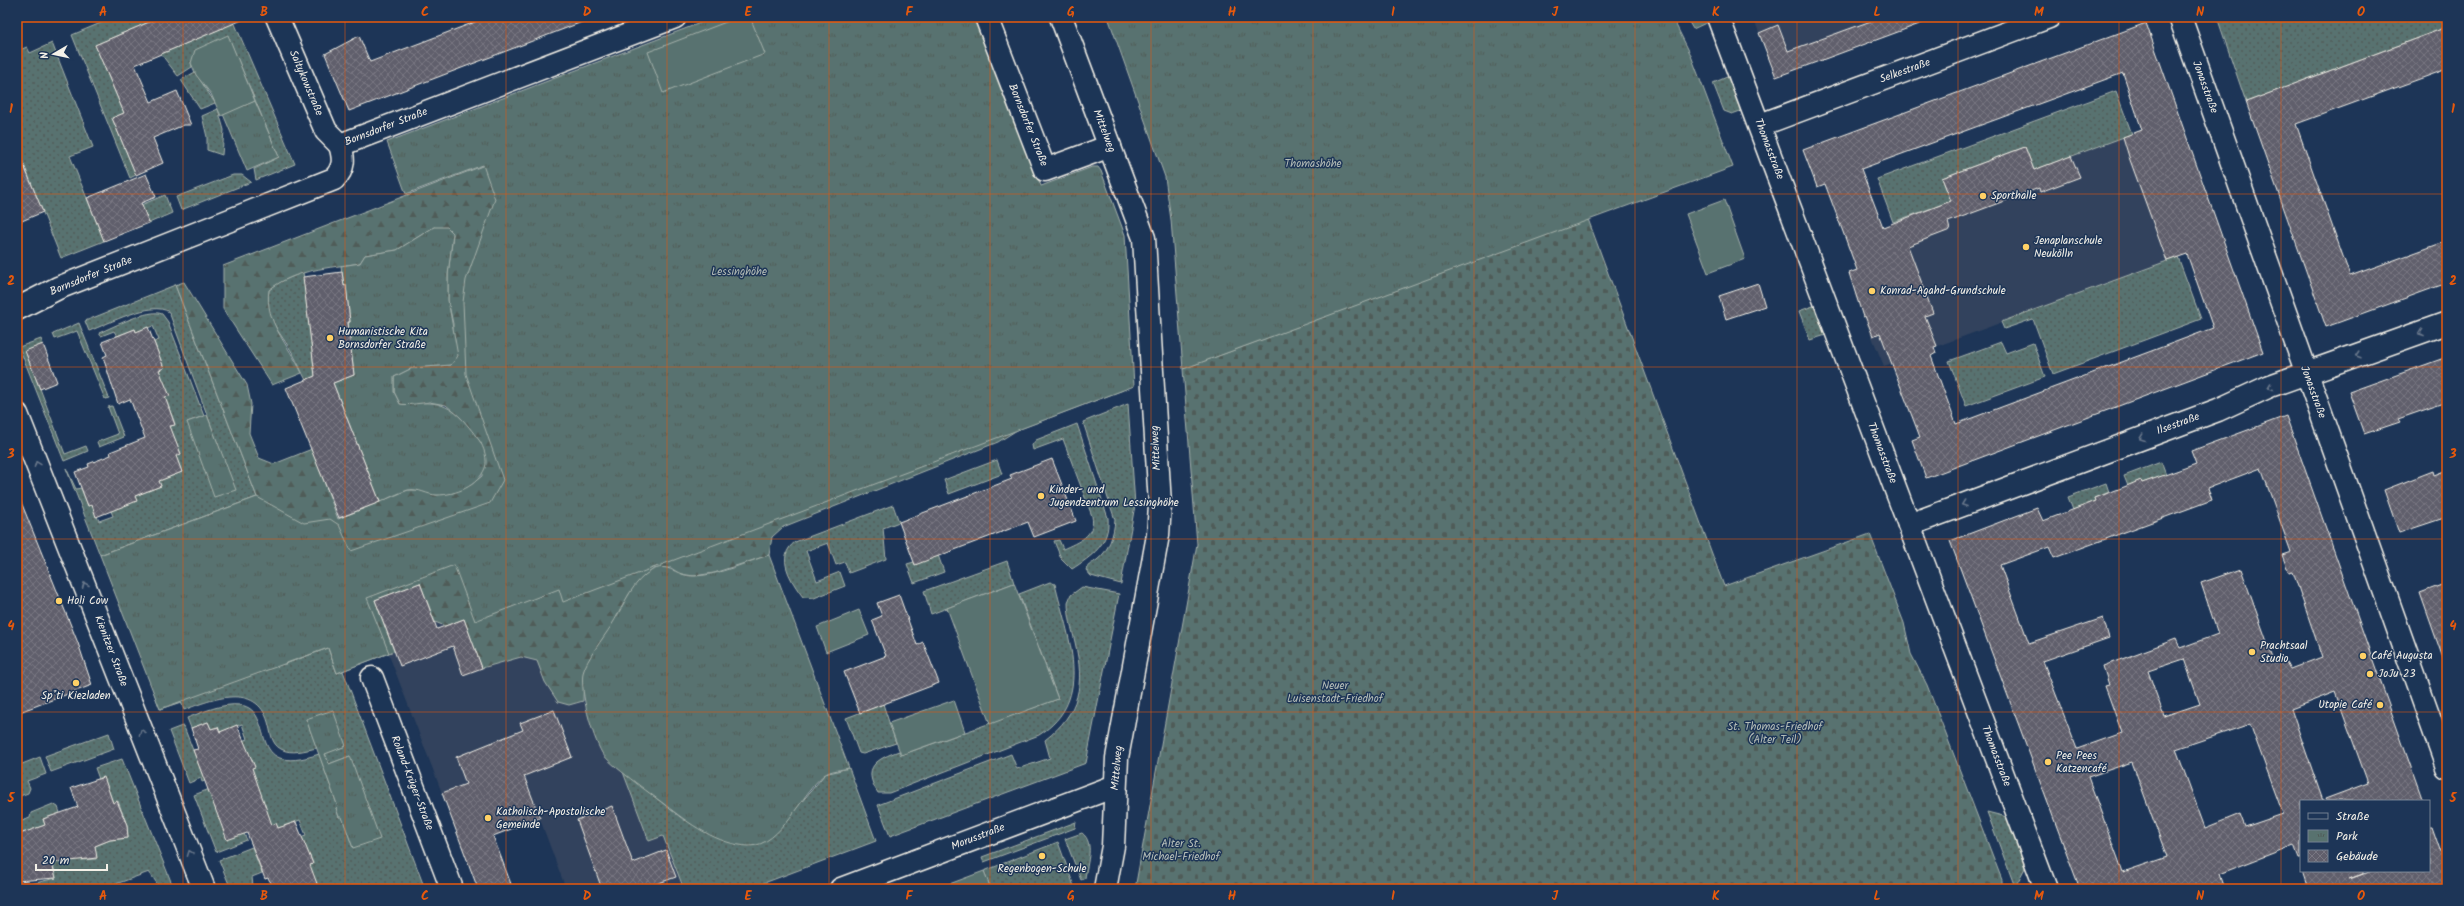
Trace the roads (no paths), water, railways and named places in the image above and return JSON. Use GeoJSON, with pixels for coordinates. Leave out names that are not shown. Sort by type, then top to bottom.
{"type":"FeatureCollection","features":[{"type":"Feature","properties":{"kind":"street","name":"Saltykowstraße"},"geometry":{"type":"LineString","coordinates":[[277,17],[326,131],[340,145]]}},
{"type":"Feature","properties":{"kind":"street","name":"Bornsdorfer Straße"},"geometry":{"type":"LineString","coordinates":[[17,309],[58,288],[334,178],[342,167],[344,158],[340,145],[675,17]]}},
{"type":"Feature","properties":{"kind":"street","name":"Bornsdorfer Straße"},"geometry":{"type":"LineString","coordinates":[[986,17],[1045,170],[1110,146]]}},
{"type":"Feature","properties":{"kind":"street","name":"Mittelweg"},"geometry":{"type":"LineString","coordinates":[[1061,17],[1144,238],[1160,518],[1117,754],[1113,846],[1105,889]]}},
{"type":"Feature","properties":{"kind":"street","name":"Thomasstraße"},"geometry":{"type":"LineString","coordinates":[[1718,17],[1760,125],[2046,889]]}},
{"type":"Feature","properties":{"kind":"street","name":"Selkestraße"},"geometry":{"type":"LineString","coordinates":[[1760,125],[2049,17]]}},
{"type":"Feature","properties":{"kind":"street","name":"Jonasstraße"},"geometry":{"type":"LineString","coordinates":[[2180,17],[2447,767]]}},
{"type":"Feature","properties":{"kind":"street","name":"Ilsestraße"},"geometry":{"type":"LineString","coordinates":[[1909,525],[2218,410],[2306,373],[2447,323]]}},
{"type":"Feature","properties":{"kind":"street","name":"Kienitzer Straße"},"geometry":{"type":"LineString","coordinates":[[17,414],[204,889]]}},
{"type":"Feature","properties":{"kind":"street","name":"Roland-Krüger-Straße"},"geometry":{"type":"LineString","coordinates":[[372,678],[452,889]]}},
{"type":"Feature","properties":{"kind":"street","name":"Morusstraße"},"geometry":{"type":"LineString","coordinates":[[841,889],[1115,786]]}},
{"type":"Feature","properties":{"kind":"place","name":"Sporthalle"},"geometry":{"type":"Point","coordinates":[1983,196]}},
{"type":"Feature","properties":{"kind":"place","name":"Jenaplanschule Neukölln"},"geometry":{"type":"Point","coordinates":[2026,247]}},
{"type":"Feature","properties":{"kind":"place","name":"Konrad-Agahd-Grundschule"},"geometry":{"type":"Point","coordinates":[1872,291]}},
{"type":"Feature","properties":{"kind":"place","name":"Humanistische Kita Bornsdorfer Straße"},"geometry":{"type":"Point","coordinates":[330,338]}},
{"type":"Feature","properties":{"kind":"place","name":"Kinder- und Jugendzentrum Lessinghöhe"},"geometry":{"type":"Point","coordinates":[1041,496]}},
{"type":"Feature","properties":{"kind":"place","name":"Holi Cow"},"geometry":{"type":"Point","coordinates":[59,601]}},
{"type":"Feature","properties":{"kind":"place","name":"Prachtsaal Studio"},"geometry":{"type":"Point","coordinates":[2252,652]}},
{"type":"Feature","properties":{"kind":"place","name":"Café Augusta"},"geometry":{"type":"Point","coordinates":[2363,656]}},
{"type":"Feature","properties":{"kind":"place","name":"JoJu 23"},"geometry":{"type":"Point","coordinates":[2370,674]}},
{"type":"Feature","properties":{"kind":"place","name":"Sp*ti Kiezladen"},"geometry":{"type":"Point","coordinates":[76,683]}},
{"type":"Feature","properties":{"kind":"place","name":"Utopie Café"},"geometry":{"type":"Point","coordinates":[2380,705]}},
{"type":"Feature","properties":{"kind":"place","name":"Pee Pees Katzencafé"},"geometry":{"type":"Point","coordinates":[2048,762]}},
{"type":"Feature","properties":{"kind":"place","name":"Katholisch-Apostolische Gemeinde"},"geometry":{"type":"Point","coordinates":[488,818]}},
{"type":"Feature","properties":{"kind":"place","name":"Regenbogen-Schule"},"geometry":{"type":"Point","coordinates":[1042,856]}},
{"type":"Feature","properties":{"kind":"park label","name":"Thomashöhe"},"geometry":{"type":"Point","coordinates":[1313,164]}},
{"type":"Feature","properties":{"kind":"park label","name":"Lessinghöhe"},"geometry":{"type":"Point","coordinates":[739,272]}},
{"type":"Feature","properties":{"kind":"park label","name":"Neuer Luisenstadt-Friedhof"},"geometry":{"type":"Point","coordinates":[1335,692]}},
{"type":"Feature","properties":{"kind":"park label","name":"St. Thomas-Friedhof (Alter Teil)"},"geometry":{"type":"Point","coordinates":[1775,733]}},
{"type":"Feature","properties":{"kind":"park label","name":"Alter St. Michael-Friedhof"},"geometry":{"type":"Point","coordinates":[1181,850]}}]}
